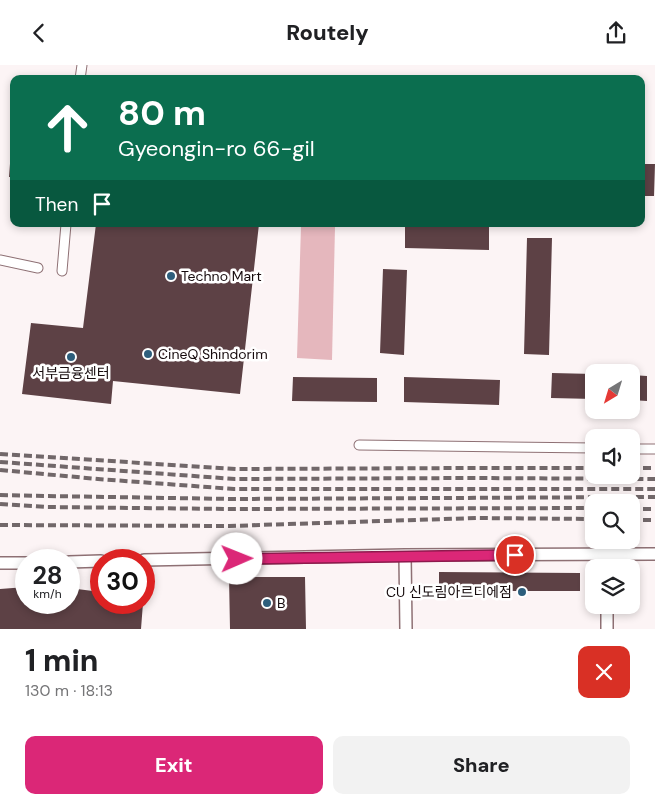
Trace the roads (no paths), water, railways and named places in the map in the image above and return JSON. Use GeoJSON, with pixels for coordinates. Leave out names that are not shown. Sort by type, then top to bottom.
{"type":"FeatureCollection","features":[{"type":"Feature","properties":{"kind":"street"},"geometry":{"type":"LineString","coordinates":[[62,271],[66,227]]}},
{"type":"Feature","properties":{"kind":"street"},"geometry":{"type":"LineString","coordinates":[[0,260],[38,268]]}},
{"type":"Feature","properties":{"kind":"street"},"geometry":{"type":"LineString","coordinates":[[359,445],[585,448]]}},
{"type":"Feature","properties":{"kind":"street"},"geometry":{"type":"LineString","coordinates":[[640,449],[655,449]]}},
{"type":"Feature","properties":{"kind":"street"},"geometry":{"type":"LineString","coordinates":[[606,554],[606,559]]}},
{"type":"Feature","properties":{"kind":"street"},"geometry":{"type":"LineString","coordinates":[[155,560],[406,555],[655,554]]}},
{"type":"Feature","properties":{"kind":"street"},"geometry":{"type":"LineString","coordinates":[[406,555],[406,629]]}},
{"type":"Feature","properties":{"kind":"street"},"geometry":{"type":"LineString","coordinates":[[0,563],[15,563]]}},
{"type":"Feature","properties":{"kind":"street"},"geometry":{"type":"LineString","coordinates":[[606,614],[607,629]]}},
{"type":"Feature","properties":{"kind":"railway"},"geometry":{"type":"LineString","coordinates":[[0,454],[236,469],[585,468]]}},
{"type":"Feature","properties":{"kind":"railway"},"geometry":{"type":"LineString","coordinates":[[0,462],[235,479],[655,479]]}},
{"type":"Feature","properties":{"kind":"railway"},"geometry":{"type":"LineString","coordinates":[[640,468],[655,468]]}},
{"type":"Feature","properties":{"kind":"railway"},"geometry":{"type":"LineString","coordinates":[[0,470],[234,489],[655,489]]}},
{"type":"Feature","properties":{"kind":"railway"},"geometry":{"type":"LineString","coordinates":[[0,495],[233,499],[655,497]]}},
{"type":"Feature","properties":{"kind":"railway"},"geometry":{"type":"LineString","coordinates":[[0,504],[47,507],[231,509],[585,508]]}},
{"type":"Feature","properties":{"kind":"railway"},"geometry":{"type":"LineString","coordinates":[[640,509],[655,509]]}},
{"type":"Feature","properties":{"kind":"railway"},"geometry":{"type":"LineString","coordinates":[[0,525],[229,526],[476,518],[585,519]]}},
{"type":"Feature","properties":{"kind":"railway"},"geometry":{"type":"LineString","coordinates":[[640,520],[655,520]]}},
{"type":"Feature","properties":{"kind":"place","name":"Techno Mart"},"geometry":{"type":"Point","coordinates":[171,276]}},
{"type":"Feature","properties":{"kind":"place","name":"CineQ Shindorim"},"geometry":{"type":"Point","coordinates":[148,354]}},
{"type":"Feature","properties":{"kind":"place","name":"서부금융센터"},"geometry":{"type":"Point","coordinates":[71,357]}},
{"type":"Feature","properties":{"kind":"place","name":"CU 신도림아르디에점"},"geometry":{"type":"Point","coordinates":[522,592]}},
{"type":"Feature","properties":{"kind":"place","name":"B"},"geometry":{"type":"Point","coordinates":[267,603]}}]}
